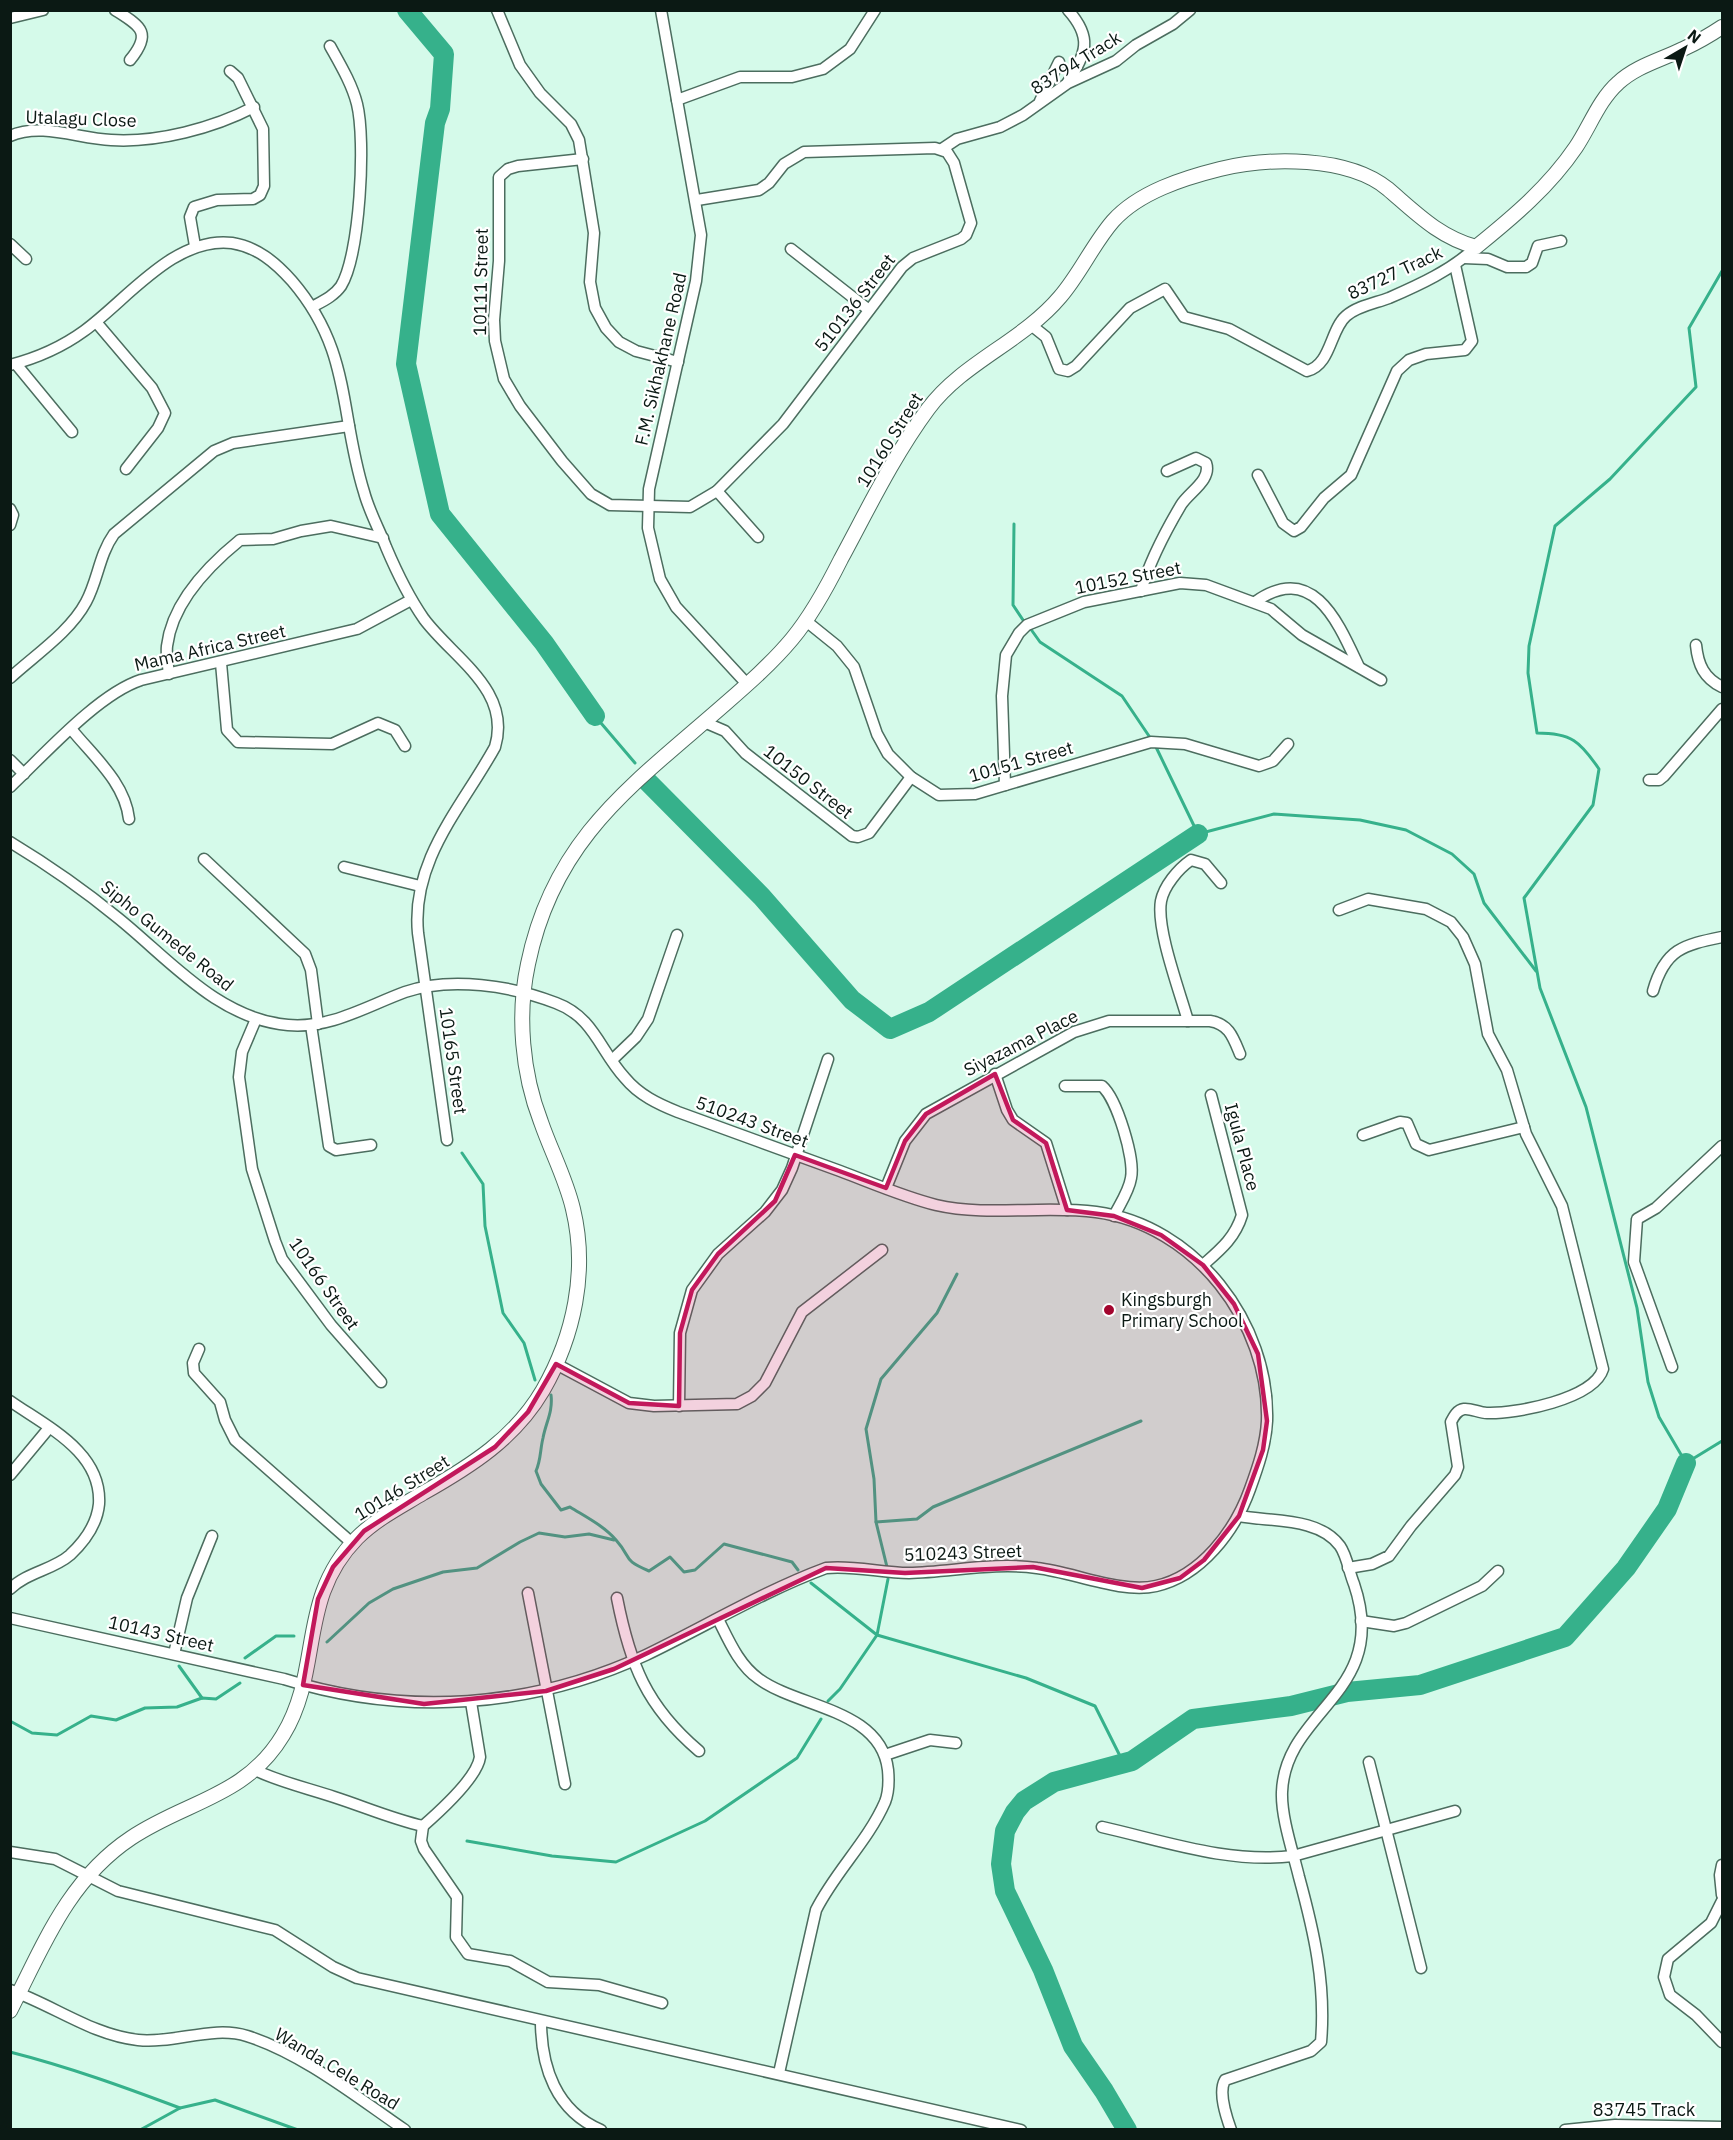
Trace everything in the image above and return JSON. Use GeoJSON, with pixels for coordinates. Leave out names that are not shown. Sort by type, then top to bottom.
{"type":"FeatureCollection","features":[{"type":"Feature","properties":{"kind":"street"},"geometry":{"type":"LineString","coordinates":[[10,18],[43,10]]}},
{"type":"Feature","properties":{"kind":"street"},"geometry":{"type":"LineString","coordinates":[[114,10],[135,23],[142,32],[141,42],[130,60]]}},
{"type":"Feature","properties":{"kind":"street"},"geometry":{"type":"LineString","coordinates":[[497,10],[513,51],[531,82],[576,132],[583,159],[594,233],[590,282],[595,308],[606,328],[619,342],[636,351],[678,362]]}},
{"type":"Feature","properties":{"kind":"street","name":"F.M. Sikhakhane Road"},"geometry":{"type":"LineString","coordinates":[[662,10],[697,200],[701,235],[700,259],[646,507],[650,546],[667,592],[683,615],[747,684]]}},
{"type":"Feature","properties":{"kind":"street"},"geometry":{"type":"LineString","coordinates":[[677,100],[740,77],[792,77],[824,69],[850,49],[875,10]]}},
{"type":"Feature","properties":{"kind":"street"},"geometry":{"type":"LineString","coordinates":[[1068,10],[1080,25],[1085,41],[1081,61],[1068,83]]}},
{"type":"Feature","properties":{"kind":"street","name":"83794 Track"},"geometry":{"type":"LineString","coordinates":[[942,149],[957,139],[1000,127],[1068,83],[1116,61],[1136,45],[1173,24],[1190,10]]}},
{"type":"Feature","properties":{"kind":"street","name":"83727 Track"},"geometry":{"type":"LineString","coordinates":[[1031,325],[1046,337],[1059,369],[1068,371],[1076,366],[1130,308],[1165,289],[1184,317],[1229,329],[1307,371],[1314,368],[1322,359],[1348,315],[1398,294],[1459,261],[1528,204],[1575,147],[1609,92],[1620,82],[1635,71],[1683,49],[1722,27]]}},
{"type":"Feature","properties":{"kind":"street"},"geometry":{"type":"LineString","coordinates":[[312,307],[331,297],[345,278],[352,253],[359,194],[358,106],[330,46]]}},
{"type":"Feature","properties":{"kind":"street"},"geometry":{"type":"LineString","coordinates":[[1038,104],[1059,63]]}},
{"type":"Feature","properties":{"kind":"street"},"geometry":{"type":"LineString","coordinates":[[72,432],[13,364],[57,348],[96,322],[170,261],[195,246],[190,216],[195,207],[217,200],[253,199],[262,191],[265,135],[254,107],[238,78],[230,71]]}},
{"type":"Feature","properties":{"kind":"street","name":"Utalagu Close"},"geometry":{"type":"LineString","coordinates":[[10,136],[42,130],[131,141],[216,125],[254,107]]}},
{"type":"Feature","properties":{"kind":"street"},"geometry":{"type":"LineString","coordinates":[[697,200],[759,190],[769,183],[784,164],[804,152],[942,149]]}},
{"type":"Feature","properties":{"kind":"street","name":"510136 Street"},"geometry":{"type":"LineString","coordinates":[[646,507],[690,507],[717,491],[776,432],[909,261],[961,239],[969,229],[969,213],[954,163],[942,149]]}},
{"type":"Feature","properties":{"kind":"street","name":"10111 Street"},"geometry":{"type":"LineString","coordinates":[[583,159],[518,166],[500,177],[497,193],[499,261],[494,304],[495,341],[504,379],[511,393],[583,486],[596,498],[610,505],[646,507]]}},
{"type":"Feature","properties":{"kind":"street","name":"10160 Street"},"geometry":{"type":"LineString","coordinates":[[523,993],[540,917],[575,847],[608,807],[785,648],[806,621],[898,454],[930,406],[961,375],[1031,325],[1064,293],[1109,226],[1128,207],[1138,200],[1176,184],[1242,165],[1300,162],[1360,173],[1384,186],[1439,232],[1476,247]]}},
{"type":"Feature","properties":{"kind":"street"},"geometry":{"type":"LineString","coordinates":[[1258,475],[1283,523],[1294,531],[1324,498],[1351,475],[1397,371],[1418,356],[1465,350],[1472,341],[1459,261],[1488,259],[1507,267],[1526,267],[1532,262],[1538,246],[1561,241]]}},
{"type":"Feature","properties":{"kind":"street","name":"10165 Street"},"geometry":{"type":"LineString","coordinates":[[195,246],[232,243],[262,254],[284,272],[312,307],[324,328],[338,363],[364,493],[411,600],[438,636],[487,689],[496,711],[498,734],[489,757],[435,846],[420,886],[416,920],[447,1140]]}},
{"type":"Feature","properties":{"kind":"street"},"geometry":{"type":"LineString","coordinates":[[10,244],[26,259]]}},
{"type":"Feature","properties":{"kind":"street"},"geometry":{"type":"LineString","coordinates":[[791,249],[869,310]]}},
{"type":"Feature","properties":{"kind":"street"},"geometry":{"type":"LineString","coordinates":[[96,322],[152,388],[165,413],[158,428],[138,450],[126,469]]}},
{"type":"Feature","properties":{"kind":"street"},"geometry":{"type":"LineString","coordinates":[[10,678],[79,613],[92,588],[105,549],[114,534],[214,451],[233,443],[349,426]]}},
{"type":"Feature","properties":{"kind":"street"},"geometry":{"type":"LineString","coordinates":[[1141,591],[1149,565],[1175,516],[1205,477],[1208,469],[1206,463],[1196,458],[1167,471]]}},
{"type":"Feature","properties":{"kind":"street"},"geometry":{"type":"LineString","coordinates":[[717,491],[758,537]]}},
{"type":"Feature","properties":{"kind":"street"},"geometry":{"type":"LineString","coordinates":[[10,509],[13,515],[10,525]]}},
{"type":"Feature","properties":{"kind":"street"},"geometry":{"type":"LineString","coordinates":[[169,674],[166,654],[168,639],[186,597],[240,540],[273,539],[331,526],[383,538]]}},
{"type":"Feature","properties":{"kind":"street","name":"10152 Street"},"geometry":{"type":"LineString","coordinates":[[1005,785],[1002,670],[1006,655],[1018,633],[1041,617],[1067,607],[1192,583],[1271,609],[1302,635],[1381,680]]}},
{"type":"Feature","properties":{"kind":"street"},"geometry":{"type":"LineString","coordinates":[[1255,602],[1277,589],[1287,587],[1300,589],[1314,596],[1340,626],[1359,667]]}},
{"type":"Feature","properties":{"kind":"street","name":"Mama Africa Street"},"geometry":{"type":"LineString","coordinates":[[10,787],[124,686],[357,629],[411,600]]}},
{"type":"Feature","properties":{"kind":"street","name":"10151 Street"},"geometry":{"type":"LineString","coordinates":[[806,621],[837,646],[854,667],[881,743],[897,764],[911,777],[939,795],[950,797],[975,794],[1151,742],[1185,744],[1259,766],[1273,761],[1288,744]]}},
{"type":"Feature","properties":{"kind":"street"},"geometry":{"type":"LineString","coordinates":[[1696,645],[1700,666],[1710,680],[1722,687]]}},
{"type":"Feature","properties":{"kind":"street"},"geometry":{"type":"LineString","coordinates":[[221,663],[227,730],[238,742],[332,744],[378,723],[394,730],[405,746]]}},
{"type":"Feature","properties":{"kind":"street"},"geometry":{"type":"LineString","coordinates":[[1649,780],[1659,780],[1665,776],[1722,710]]}},
{"type":"Feature","properties":{"kind":"street","name":"10150 Street"},"geometry":{"type":"LineString","coordinates":[[704,722],[725,731],[745,753],[852,836],[858,837],[869,833],[911,777]]}},
{"type":"Feature","properties":{"kind":"street"},"geometry":{"type":"LineString","coordinates":[[72,730],[118,786],[126,801],[129,819]]}},
{"type":"Feature","properties":{"kind":"street"},"geometry":{"type":"LineString","coordinates":[[10,760],[24,774]]}},
{"type":"Feature","properties":{"kind":"street","name":"Sipho Gumede Road"},"geometry":{"type":"LineString","coordinates":[[10,842],[74,883],[215,999],[256,1019],[288,1026],[314,1024],[426,987],[463,985],[523,993]]}},
{"type":"Feature","properties":{"kind":"street"},"geometry":{"type":"LineString","coordinates":[[204,859],[305,954],[312,970],[314,1024],[329,1146],[336,1150],[371,1145]]}},
{"type":"Feature","properties":{"kind":"street"},"geometry":{"type":"LineString","coordinates":[[1188,1021],[1163,927],[1161,900],[1167,885],[1191,860],[1205,864],[1221,883]]}},
{"type":"Feature","properties":{"kind":"street"},"geometry":{"type":"LineString","coordinates":[[344,867],[420,886]]}},
{"type":"Feature","properties":{"kind":"street"},"geometry":{"type":"LineString","coordinates":[[1339,910],[1364,899],[1374,899],[1434,912],[1458,928],[1475,964],[1488,1034],[1507,1070],[1524,1126],[1562,1206],[1602,1363],[1601,1376],[1596,1383],[1566,1399],[1509,1411],[1485,1413],[1465,1409],[1459,1411],[1451,1422],[1458,1467],[1455,1475],[1415,1520],[1389,1556],[1372,1564],[1348,1568]]}},
{"type":"Feature","properties":{"kind":"street"},"geometry":{"type":"LineString","coordinates":[[612,1060],[636,1037],[648,1019],[677,935]]}},
{"type":"Feature","properties":{"kind":"street"},"geometry":{"type":"LineString","coordinates":[[1653,991],[1657,977],[1671,955],[1692,943],[1722,937]]}},
{"type":"Feature","properties":{"kind":"street","name":"510243 Street"},"geometry":{"type":"LineString","coordinates":[[303,1685],[329,1692],[406,1702],[471,1702],[546,1691],[633,1661],[813,1573],[836,1567],[904,1573],[1033,1567],[1124,1586],[1157,1586],[1180,1578],[1204,1560],[1239,1516],[1263,1450],[1267,1421],[1265,1391],[1258,1354],[1244,1322],[1225,1291],[1203,1265],[1161,1234],[1114,1216],[1067,1210],[956,1208],[919,1200],[658,1104],[634,1088],[612,1060],[598,1036],[581,1016],[557,1003],[523,993]]}},
{"type":"Feature","properties":{"kind":"street","name":"10146 Street"},"geometry":{"type":"LineString","coordinates":[[10,2011],[15,1992],[57,1916],[87,1876],[127,1840],[221,1794],[255,1770],[284,1734],[303,1685],[318,1599],[333,1567],[352,1543],[381,1518],[468,1468],[495,1447],[528,1412],[556,1364],[575,1310],[579,1262],[577,1235],[567,1187],[537,1113],[529,1083],[523,1030],[523,993]]}},
{"type":"Feature","properties":{"kind":"street","name":"10166 Street"},"geometry":{"type":"LineString","coordinates":[[256,1019],[242,1052],[239,1077],[252,1169],[272,1232],[282,1259],[331,1325],[381,1382]]}},
{"type":"Feature","properties":{"kind":"street","name":"Siyazama Place"},"geometry":{"type":"LineString","coordinates":[[886,1188],[905,1141],[926,1114],[995,1074],[1097,1023],[1125,1020],[1221,1023],[1230,1031],[1240,1054]]}},
{"type":"Feature","properties":{"kind":"street"},"geometry":{"type":"LineString","coordinates":[[679,1406],[680,1333],[692,1290],[718,1254],[775,1201],[786,1182],[828,1059]]}},
{"type":"Feature","properties":{"kind":"street"},"geometry":{"type":"LineString","coordinates":[[995,1074],[1007,1110],[1013,1120],[1046,1143],[1067,1210]]}},
{"type":"Feature","properties":{"kind":"street"},"geometry":{"type":"LineString","coordinates":[[1065,1086],[1102,1086],[1117,1108],[1132,1172],[1129,1185],[1114,1216]]}},
{"type":"Feature","properties":{"kind":"street","name":"Igula Place"},"geometry":{"type":"LineString","coordinates":[[1203,1265],[1229,1241],[1238,1228],[1242,1215],[1211,1095]]}},
{"type":"Feature","properties":{"kind":"street"},"geometry":{"type":"LineString","coordinates":[[1363,1134],[1400,1122],[1407,1123],[1416,1144],[1429,1150],[1524,1126]]}},
{"type":"Feature","properties":{"kind":"street"},"geometry":{"type":"LineString","coordinates":[[1672,1367],[1634,1262],[1637,1219],[1656,1208],[1722,1146]]}},
{"type":"Feature","properties":{"kind":"street"},"geometry":{"type":"LineString","coordinates":[[556,1364],[629,1402],[679,1406],[737,1404],[752,1396],[765,1383],[802,1312],[882,1250]]}},
{"type":"Feature","properties":{"kind":"street"},"geometry":{"type":"LineString","coordinates":[[199,1349],[193,1362],[194,1374],[220,1402],[225,1420],[235,1440],[352,1543]]}},
{"type":"Feature","properties":{"kind":"street"},"geometry":{"type":"LineString","coordinates":[[10,1401],[49,1428],[83,1456],[95,1472],[99,1494],[97,1517],[87,1536],[69,1556],[20,1581],[10,1589]]}},
{"type":"Feature","properties":{"kind":"street"},"geometry":{"type":"LineString","coordinates":[[10,1475],[49,1428]]}},
{"type":"Feature","properties":{"kind":"street"},"geometry":{"type":"LineString","coordinates":[[1231,2130],[1222,2094],[1222,2085],[1225,2080],[1311,2051],[1321,2042],[1324,2001],[1320,1962],[1293,1856],[1282,1793],[1287,1765],[1294,1749],[1353,1668],[1362,1636],[1357,1594],[1341,1548],[1330,1535],[1316,1527],[1239,1516]]}},
{"type":"Feature","properties":{"kind":"street"},"geometry":{"type":"LineString","coordinates":[[174,1654],[187,1598],[212,1536]]}},
{"type":"Feature","properties":{"kind":"street"},"geometry":{"type":"LineString","coordinates":[[1361,1622],[1394,1626],[1406,1623],[1482,1586],[1498,1571]]}},
{"type":"Feature","properties":{"kind":"street"},"geometry":{"type":"LineString","coordinates":[[528,1593],[565,1784]]}},
{"type":"Feature","properties":{"kind":"street"},"geometry":{"type":"LineString","coordinates":[[617,1598],[627,1646],[658,1711],[699,1751]]}},
{"type":"Feature","properties":{"kind":"street","name":"10143 Street"},"geometry":{"type":"LineString","coordinates":[[10,1618],[303,1685]]}},
{"type":"Feature","properties":{"kind":"street"},"geometry":{"type":"LineString","coordinates":[[718,1619],[743,1664],[760,1680],[859,1725],[877,1742],[885,1755],[889,1779],[886,1800],[826,1889],[816,1910],[779,2073]]}},
{"type":"Feature","properties":{"kind":"street"},"geometry":{"type":"LineString","coordinates":[[471,1702],[480,1757],[478,1765],[458,1790],[423,1826],[421,1841],[424,1849],[457,1897],[456,1937],[468,1954],[510,1961],[548,1983],[599,1985],[662,2003]]}},
{"type":"Feature","properties":{"kind":"street"},"geometry":{"type":"LineString","coordinates":[[885,1755],[922,1742],[956,1743]]}},
{"type":"Feature","properties":{"kind":"street"},"geometry":{"type":"LineString","coordinates":[[1369,1762],[1421,1968]]}},
{"type":"Feature","properties":{"kind":"street"},"geometry":{"type":"LineString","coordinates":[[255,1770],[274,1779],[334,1797],[392,1819],[423,1826]]}},
{"type":"Feature","properties":{"kind":"street"},"geometry":{"type":"LineString","coordinates":[[1101,1827],[1249,1859],[1293,1856],[1455,1811]]}},
{"type":"Feature","properties":{"kind":"street"},"geometry":{"type":"LineString","coordinates":[[10,1852],[55,1858],[118,1892],[275,1930],[333,1967],[357,1978],[1018,2129]]}},
{"type":"Feature","properties":{"kind":"street"},"geometry":{"type":"LineString","coordinates":[[1722,1865],[1720,1875],[1722,1895]]}},
{"type":"Feature","properties":{"kind":"street"},"geometry":{"type":"LineString","coordinates":[[1722,1900],[1711,1923],[1668,1959],[1664,1977],[1670,1995],[1696,2015],[1722,2042]]}},
{"type":"Feature","properties":{"kind":"street","name":"Wanda Cele Road"},"geometry":{"type":"LineString","coordinates":[[15,1992],[111,2034],[126,2038],[159,2041],[224,2033],[249,2037],[285,2053],[405,2130]]}},
{"type":"Feature","properties":{"kind":"street"},"geometry":{"type":"LineString","coordinates":[[541,2021],[541,2042],[546,2067],[560,2098],[582,2119],[601,2130]]}},
{"type":"Feature","properties":{"kind":"street","name":"83745 Track"},"geometry":{"type":"LineString","coordinates":[[1565,2130],[1615,2125],[1722,2127]]}},
{"type":"Feature","properties":{"kind":"highlighted area"},"geometry":{"type":"Polygon","coordinates":[[[995,1074],[1013,1120],[1046,1143],[1067,1210],[1114,1216],[1161,1235],[1203,1265],[1234,1304],[1258,1354],[1267,1421],[1263,1450],[1239,1516],[1204,1560],[1180,1578],[1142,1588],[1033,1567],[905,1573],[826,1568],[614,1669],[546,1691],[424,1704],[303,1685],[318,1599],[333,1567],[364,1531],[495,1447],[528,1412],[556,1364],[629,1403],[679,1406],[680,1333],[692,1290],[718,1254],[775,1201],[795,1155],[886,1188],[905,1141],[926,1114],[995,1074]]]}},
{"type":"Feature","properties":{"kind":"waterway"},"geometry":{"type":"LineString","coordinates":[[407,10],[444,54],[440,109],[435,123],[406,364],[440,514],[544,643],[595,716]]}},
{"type":"Feature","properties":{"kind":"waterway"},"geometry":{"type":"LineString","coordinates":[[1722,271],[1689,328],[1696,387],[1610,479],[1555,526],[1529,646],[1528,673],[1537,733],[1549,733],[1574,740],[1599,769],[1593,805],[1524,898],[1540,988],[1586,1107],[1637,1308],[1648,1382],[1659,1417],[1686,1463],[1722,1441]]}},
{"type":"Feature","properties":{"kind":"waterway"},"geometry":{"type":"LineString","coordinates":[[1014,524],[1013,605],[1025,623]]}},
{"type":"Feature","properties":{"kind":"waterway"},"geometry":{"type":"LineString","coordinates":[[1030,628],[1040,642],[1122,696],[1151,739]]}},
{"type":"Feature","properties":{"kind":"waterway"},"geometry":{"type":"LineString","coordinates":[[595,716],[635,763]]}},
{"type":"Feature","properties":{"kind":"waterway"},"geometry":{"type":"LineString","coordinates":[[1155,745],[1198,834],[1274,814],[1360,820],[1406,830],[1452,854],[1474,874],[1484,903],[1536,971]]}},
{"type":"Feature","properties":{"kind":"waterway"},"geometry":{"type":"LineString","coordinates":[[648,782],[762,897],[852,1000],[890,1029],[929,1012],[1198,834]]}},
{"type":"Feature","properties":{"kind":"waterway"},"geometry":{"type":"LineString","coordinates":[[462,1153],[483,1184],[485,1226],[503,1313],[524,1343],[535,1380]]}},
{"type":"Feature","properties":{"kind":"waterway"},"geometry":{"type":"LineString","coordinates":[[887,1567],[876,1522],[874,1479],[866,1429],[881,1379],[937,1313],[957,1274]]}},
{"type":"Feature","properties":{"kind":"waterway"},"geometry":{"type":"LineString","coordinates":[[551,1395],[550,1412],[536,1471],[541,1484],[561,1510],[570,1507],[606,1530],[634,1564],[649,1571],[670,1557],[684,1572],[695,1570],[724,1544],[792,1562],[798,1570]]}},
{"type":"Feature","properties":{"kind":"waterway"},"geometry":{"type":"LineString","coordinates":[[876,1522],[917,1519],[933,1507],[1141,1421]]}},
{"type":"Feature","properties":{"kind":"waterway"},"geometry":{"type":"LineString","coordinates":[[1127,2130],[1073,2046],[1043,1970],[1005,1891],[1001,1864],[1005,1831],[1024,1801],[1054,1782],[1132,1761],[1193,1719],[1291,1706],[1347,1692],[1420,1685],[1565,1637],[1626,1568],[1667,1509],[1686,1463]]}},
{"type":"Feature","properties":{"kind":"waterway"},"geometry":{"type":"LineString","coordinates":[[327,1642],[369,1603],[393,1589],[443,1572],[477,1568],[539,1533],[565,1537],[589,1534],[614,1540]]}},
{"type":"Feature","properties":{"kind":"waterway"},"geometry":{"type":"LineString","coordinates":[[828,1701],[840,1689],[877,1635],[888,1579]]}},
{"type":"Feature","properties":{"kind":"waterway"},"geometry":{"type":"LineString","coordinates":[[811,1583],[877,1635],[1026,1678],[1095,1706],[1123,1762]]}},
{"type":"Feature","properties":{"kind":"waterway"},"geometry":{"type":"LineString","coordinates":[[245,1658],[276,1636],[294,1636]]}},
{"type":"Feature","properties":{"kind":"waterway"},"geometry":{"type":"LineString","coordinates":[[179,1666],[202,1698]]}},
{"type":"Feature","properties":{"kind":"waterway"},"geometry":{"type":"LineString","coordinates":[[10,1721],[32,1733],[57,1735],[91,1716],[116,1720],[145,1708],[177,1707],[202,1698],[216,1699],[240,1683]]}},
{"type":"Feature","properties":{"kind":"waterway"},"geometry":{"type":"LineString","coordinates":[[467,1841],[552,1856],[616,1862],[705,1821],[797,1758],[821,1719]]}},
{"type":"Feature","properties":{"kind":"waterway"},"geometry":{"type":"LineString","coordinates":[[10,2052],[75,2071],[180,2108]]}},
{"type":"Feature","properties":{"kind":"waterway"},"geometry":{"type":"LineString","coordinates":[[140,2130],[180,2108],[215,2100],[298,2130]]}},
{"type":"Feature","properties":{"kind":"place","name":"Kingsburgh Primary School"},"geometry":{"type":"Point","coordinates":[1109,1310]}}]}
